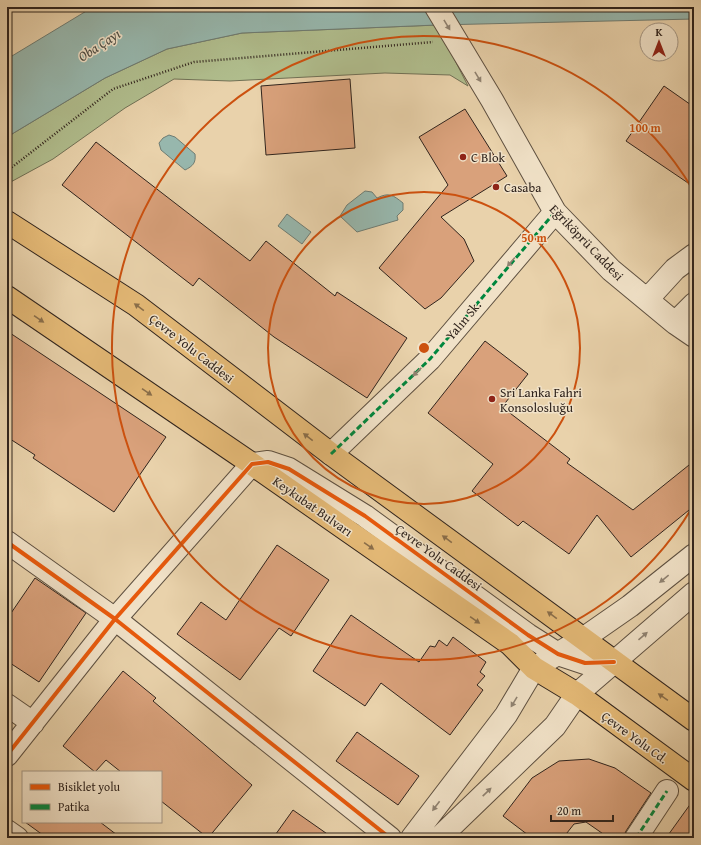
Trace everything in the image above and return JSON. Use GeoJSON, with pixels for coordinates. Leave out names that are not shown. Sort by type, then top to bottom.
{"type":"FeatureCollection","features":[{"type":"Feature","properties":{"kind":"highway","name":"Çevre Yolu Caddesi"},"geometry":{"type":"LineString","coordinates":[[7,222],[136,305],[330,454],[584,638],[614,662]]}},
{"type":"Feature","properties":{"kind":"highway","name":"Keykubat Bulvarı"},"geometry":{"type":"LineString","coordinates":[[7,297],[252,464],[510,644],[534,668],[577,694]]}},
{"type":"Feature","properties":{"kind":"highway"},"geometry":{"type":"LineString","coordinates":[[614,662],[694,720]]}},
{"type":"Feature","properties":{"kind":"highway","name":"Çevre Yolu Cd."},"geometry":{"type":"LineString","coordinates":[[577,694],[694,780]]}},
{"type":"Feature","properties":{"kind":"street","name":"Eğriköprü Caddesi"},"geometry":{"type":"LineString","coordinates":[[436,7],[449,42],[555,212],[611,270],[675,323],[694,336]]}},
{"type":"Feature","properties":{"kind":"street","name":"Yalın Sk."},"geometry":{"type":"LineString","coordinates":[[330,454],[430,359],[555,212]]}},
{"type":"Feature","properties":{"kind":"street"},"geometry":{"type":"LineString","coordinates":[[645,298],[654,292],[675,268],[694,255]]}},
{"type":"Feature","properties":{"kind":"street"},"geometry":{"type":"LineString","coordinates":[[675,323],[694,304]]}},
{"type":"Feature","properties":{"kind":"street","name":"Çevre Yolu Caddesi"},"geometry":{"type":"LineString","coordinates":[[252,464],[268,462],[289,470],[365,516],[528,635],[558,654],[585,663],[614,662]]}},
{"type":"Feature","properties":{"kind":"street"},"geometry":{"type":"LineString","coordinates":[[7,755],[114,619],[252,464]]}},
{"type":"Feature","properties":{"kind":"street"},"geometry":{"type":"LineString","coordinates":[[7,542],[114,619],[390,838]]}},
{"type":"Feature","properties":{"kind":"street"},"geometry":{"type":"LineString","coordinates":[[420,835],[506,715],[534,668],[584,638],[630,606],[694,555]]}},
{"type":"Feature","properties":{"kind":"street"},"geometry":{"type":"LineString","coordinates":[[438,838],[555,726],[577,694],[694,593]]}},
{"type":"Feature","properties":{"kind":"street"},"geometry":{"type":"LineString","coordinates":[[558,654],[577,694]]}},
{"type":"Feature","properties":{"kind":"street"},"geometry":{"type":"LineString","coordinates":[[7,705],[33,723]]}},
{"type":"Feature","properties":{"kind":"street"},"geometry":{"type":"LineString","coordinates":[[636,838],[667,791]]}},
{"type":"Feature","properties":{"kind":"street"},"geometry":{"type":"LineString","coordinates":[[7,831],[17,838]]}},
{"type":"Feature","properties":{"kind":"path"},"geometry":{"type":"LineString","coordinates":[[7,171],[113,89],[194,62],[449,42]]}},
{"type":"Feature","properties":{"kind":"green space"},"geometry":{"type":"Polygon","coordinates":[[[437,25],[468,86],[450,75],[385,73],[230,81],[174,79],[125,108],[53,159],[7,184],[7,137],[105,78],[167,49],[242,33],[437,25]]]}},
{"type":"Feature","properties":{"kind":"water","name":"Oba Çayı"},"geometry":{"type":"Polygon","coordinates":[[[93,7],[694,7],[694,19],[437,25],[242,33],[167,49],[105,78],[7,137],[7,59],[93,7]]]}},
{"type":"Feature","properties":{"kind":"water"},"geometry":{"type":"Polygon","coordinates":[[[169,135],[175,137],[195,154],[193,164],[185,170],[161,150],[159,143],[163,138],[169,135]]]}},
{"type":"Feature","properties":{"kind":"water"},"geometry":{"type":"Polygon","coordinates":[[[365,191],[372,192],[377,198],[385,195],[391,195],[403,203],[403,210],[397,216],[398,220],[357,232],[340,216],[347,205],[365,191]]]}},
{"type":"Feature","properties":{"kind":"water"},"geometry":{"type":"Polygon","coordinates":[[[287,214],[311,232],[302,244],[278,226],[287,214]]]}},
{"type":"Feature","properties":{"kind":"building"},"geometry":{"type":"Polygon","coordinates":[[[350,79],[355,148],[266,155],[261,86],[350,79]]]}},
{"type":"Feature","properties":{"kind":"building"},"geometry":{"type":"Polygon","coordinates":[[[664,86],[694,107],[694,187],[626,141],[664,86]]]}},
{"type":"Feature","properties":{"kind":"building"},"geometry":{"type":"Polygon","coordinates":[[[465,109],[507,176],[441,217],[464,239],[474,261],[441,298],[425,309],[379,268],[448,185],[419,137],[465,109]]]}},
{"type":"Feature","properties":{"kind":"building"},"geometry":{"type":"Polygon","coordinates":[[[96,142],[250,261],[266,241],[335,296],[337,292],[407,338],[367,398],[274,337],[199,278],[193,286],[62,185],[96,142]]]}},
{"type":"Feature","properties":{"kind":"building"},"geometry":{"type":"Polygon","coordinates":[[[7,331],[166,437],[114,512],[33,458],[35,455],[7,437],[7,331]]]}},
{"type":"Feature","properties":{"kind":"building"},"geometry":{"type":"Polygon","coordinates":[[[485,341],[528,374],[502,407],[570,459],[567,463],[633,510],[694,461],[694,506],[631,557],[597,515],[569,554],[523,521],[518,526],[472,491],[493,464],[428,413],[485,341]]]}},
{"type":"Feature","properties":{"kind":"building"},"geometry":{"type":"Polygon","coordinates":[[[277,545],[329,580],[291,636],[279,628],[240,680],[177,634],[201,602],[226,620],[277,545]]]}},
{"type":"Feature","properties":{"kind":"building"},"geometry":{"type":"Polygon","coordinates":[[[35,578],[86,613],[39,682],[7,661],[7,619],[35,578]]]}},
{"type":"Feature","properties":{"kind":"building"},"geometry":{"type":"Polygon","coordinates":[[[351,615],[419,662],[430,646],[435,647],[439,640],[447,646],[453,637],[486,662],[480,672],[485,676],[477,685],[483,690],[450,735],[381,683],[365,706],[313,671],[351,615]]]}},
{"type":"Feature","properties":{"kind":"building"},"geometry":{"type":"Polygon","coordinates":[[[123,671],[156,698],[153,701],[252,785],[208,838],[162,802],[162,771],[120,771],[106,760],[96,771],[94,771],[63,746],[123,671]]]}},
{"type":"Feature","properties":{"kind":"building"},"geometry":{"type":"Polygon","coordinates":[[[357,732],[419,776],[398,805],[336,761],[357,732]]]}},
{"type":"Feature","properties":{"kind":"building"},"geometry":{"type":"Polygon","coordinates":[[[589,759],[615,768],[651,793],[623,838],[609,838],[586,822],[574,824],[563,838],[532,838],[503,816],[532,778],[559,761],[589,759]]]}},
{"type":"Feature","properties":{"kind":"building"},"geometry":{"type":"Polygon","coordinates":[[[694,799],[694,838],[666,838],[694,799]]]}},
{"type":"Feature","properties":{"kind":"building"},"geometry":{"type":"Polygon","coordinates":[[[293,810],[333,838],[273,838],[293,810]]]}},
{"type":"Feature","properties":{"kind":"building"},"geometry":{"type":"Polygon","coordinates":[[[26,823],[101,823],[121,838],[47,838],[26,823]]]}},
{"type":"Feature","properties":{"kind":"marked path"},"geometry":{"type":"LineString","coordinates":[[331,454],[430,359],[555,212]]}},
{"type":"Feature","properties":{"kind":"marked path"},"geometry":{"type":"LineString","coordinates":[[636,838],[667,791]]}},
{"type":"Feature","properties":{"kind":"marked path"},"geometry":{"type":"LineString","coordinates":[[7,831],[17,838]]}},
{"type":"Feature","properties":{"kind":"cycle path"},"geometry":{"type":"LineString","coordinates":[[7,755],[115,619],[252,464],[268,462],[289,469],[365,516],[528,635],[558,654],[585,663],[614,662]]}},
{"type":"Feature","properties":{"kind":"cycle path"},"geometry":{"type":"LineString","coordinates":[[7,542],[115,619],[390,838]]}},
{"type":"Feature","properties":{"kind":"place","name":"C Blok"},"geometry":{"type":"Point","coordinates":[463,157]}},
{"type":"Feature","properties":{"kind":"place","name":"Casaba"},"geometry":{"type":"Point","coordinates":[496,187]}},
{"type":"Feature","properties":{"kind":"place","name":"Sri Lanka Fahri Konsolosluğu"},"geometry":{"type":"Point","coordinates":[492,399]}}]}
